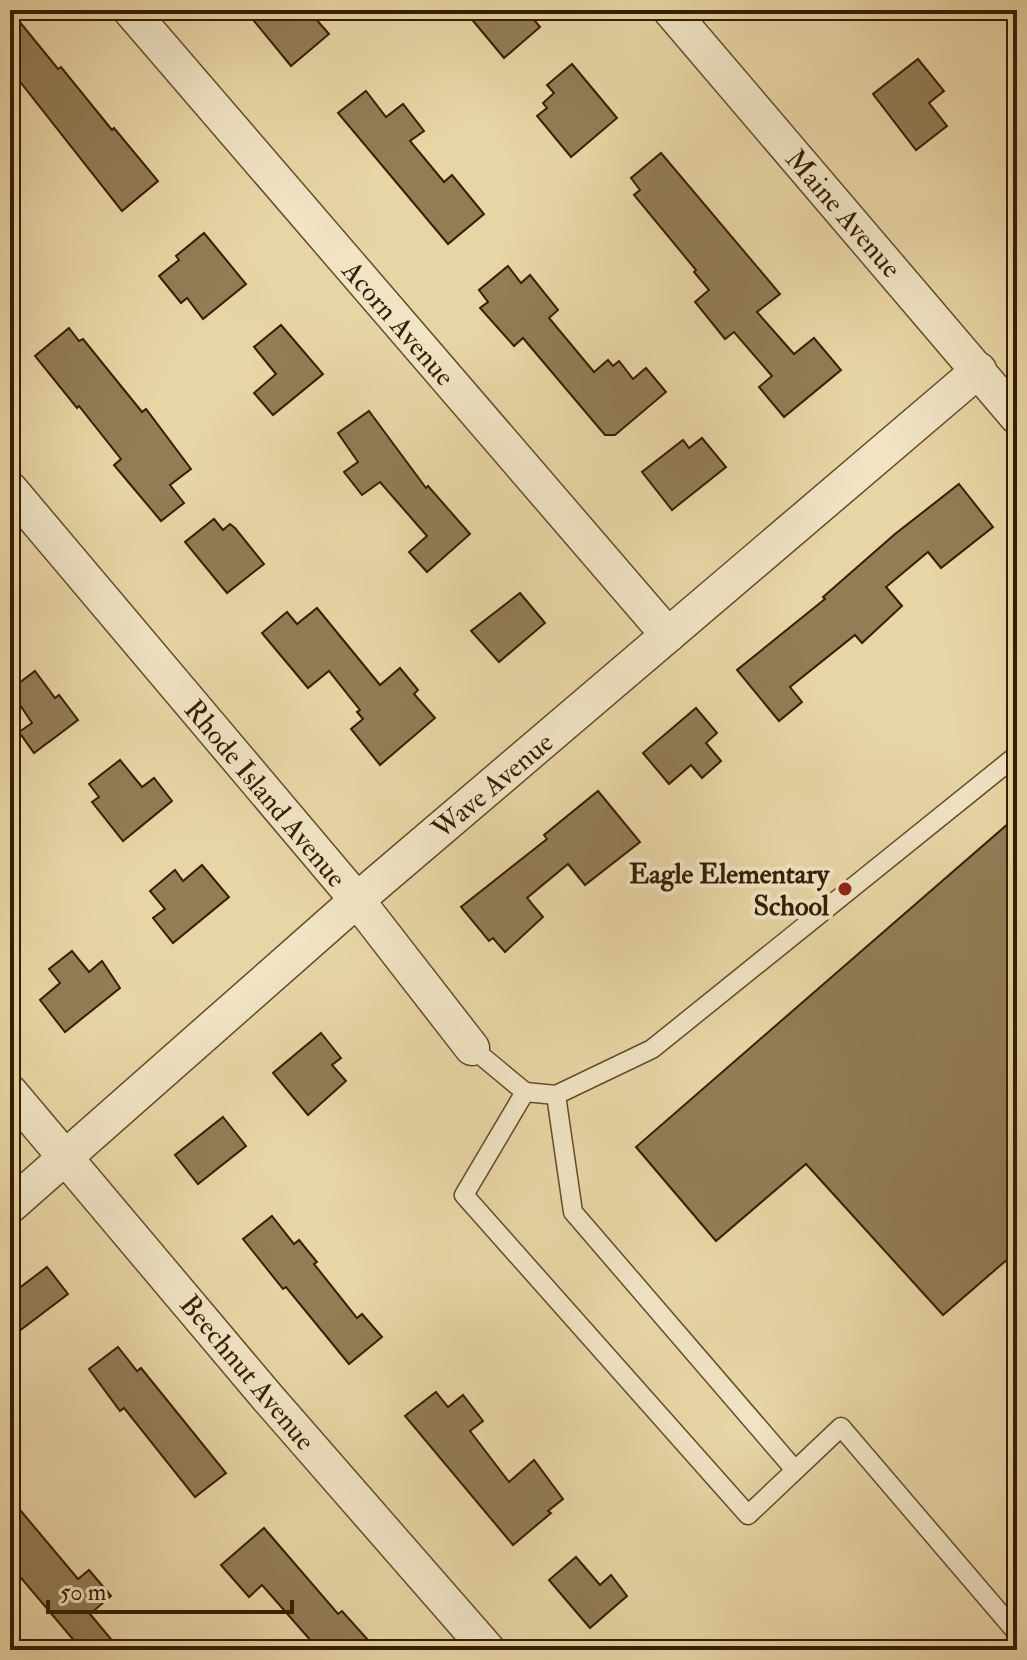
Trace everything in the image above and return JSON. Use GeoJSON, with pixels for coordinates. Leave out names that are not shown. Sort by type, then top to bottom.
{"type":"FeatureCollection","features":[{"type":"Feature","properties":{"kind":"street","name":"Acorn Avenue"},"geometry":{"type":"LineString","coordinates":[[130,10],[668,635]]}},
{"type":"Feature","properties":{"kind":"street","name":"Maine Avenue"},"geometry":{"type":"LineString","coordinates":[[670,10],[1017,417]]}},
{"type":"Feature","properties":{"kind":"street","name":"Wave Avenue"},"geometry":{"type":"LineString","coordinates":[[10,1206],[357,900],[979,370]]}},
{"type":"Feature","properties":{"kind":"street","name":"Rhode Island Avenue"},"geometry":{"type":"LineString","coordinates":[[10,489],[357,900],[472,1048]]}},
{"type":"Feature","properties":{"kind":"street","name":"Beechnut Avenue"},"geometry":{"type":"LineString","coordinates":[[10,1092],[268,1398],[488,1650]]}},
{"type":"Feature","properties":{"kind":"lane"},"geometry":{"type":"LineString","coordinates":[[1017,755],[652,1049],[556,1095],[525,1092],[464,1195],[748,1515],[841,1427],[1017,1633]]}},
{"type":"Feature","properties":{"kind":"lane","name":"Rhode Island Avenue"},"geometry":{"type":"LineString","coordinates":[[472,1048],[525,1092]]}},
{"type":"Feature","properties":{"kind":"lane"},"geometry":{"type":"LineString","coordinates":[[556,1095],[573,1212],[795,1470]]}},
{"type":"Feature","properties":{"kind":"building"},"geometry":{"type":"Polygon","coordinates":[[[10,10],[158,181],[122,211],[10,69],[10,10]]]}},
{"type":"Feature","properties":{"kind":"building"},"geometry":{"type":"Polygon","coordinates":[[[245,10],[308,10],[329,34],[291,66],[245,10]]]}},
{"type":"Feature","properties":{"kind":"building"},"geometry":{"type":"Polygon","coordinates":[[[464,10],[526,10],[540,27],[504,58],[464,10]]]}},
{"type":"Feature","properties":{"kind":"building"},"geometry":{"type":"Polygon","coordinates":[[[918,59],[944,91],[929,103],[947,126],[916,150],[873,94],[918,59]]]}},
{"type":"Feature","properties":{"kind":"building"},"geometry":{"type":"Polygon","coordinates":[[[572,64],[617,118],[571,157],[537,116],[547,108],[543,103],[554,93],[547,85],[572,64]]]}},
{"type":"Feature","properties":{"kind":"building"},"geometry":{"type":"Polygon","coordinates":[[[366,91],[386,117],[403,104],[424,131],[410,141],[444,182],[452,175],[484,214],[448,244],[338,113],[366,91]]]}},
{"type":"Feature","properties":{"kind":"building"},"geometry":{"type":"Polygon","coordinates":[[[661,153],[780,294],[757,312],[794,354],[814,338],[841,370],[784,417],[759,387],[772,376],[734,332],[725,339],[695,302],[709,290],[634,195],[640,190],[631,178],[661,153]]]}},
{"type":"Feature","properties":{"kind":"building"},"geometry":{"type":"Polygon","coordinates":[[[204,233],[246,284],[203,319],[187,298],[181,303],[159,276],[179,260],[176,256],[204,233]]]}},
{"type":"Feature","properties":{"kind":"building"},"geometry":{"type":"Polygon","coordinates":[[[508,266],[521,283],[530,275],[558,310],[549,318],[594,372],[608,360],[613,366],[619,361],[633,379],[646,368],[666,392],[615,435],[605,435],[523,338],[514,346],[480,308],[488,302],[479,290],[508,266]]]}},
{"type":"Feature","properties":{"kind":"building"},"geometry":{"type":"Polygon","coordinates":[[[281,325],[323,374],[273,415],[254,393],[276,374],[254,347],[281,325]]]}},
{"type":"Feature","properties":{"kind":"building"},"geometry":{"type":"Polygon","coordinates":[[[69,328],[79,341],[83,339],[142,412],[146,409],[191,469],[170,485],[184,503],[161,521],[114,465],[121,459],[35,356],[69,328]]]}},
{"type":"Feature","properties":{"kind":"building"},"geometry":{"type":"Polygon","coordinates":[[[369,411],[426,488],[428,486],[470,534],[427,572],[409,552],[427,536],[380,482],[362,495],[344,472],[358,462],[338,433],[369,411]]]}},
{"type":"Feature","properties":{"kind":"building"},"geometry":{"type":"Polygon","coordinates":[[[702,438],[726,467],[672,510],[642,472],[683,440],[689,448],[702,438]]]}},
{"type":"Feature","properties":{"kind":"building"},"geometry":{"type":"Polygon","coordinates":[[[959,484],[993,527],[941,568],[928,552],[886,587],[902,606],[862,643],[855,635],[790,687],[802,702],[779,721],[737,670],[825,599],[823,597],[895,534],[959,484]]]}},
{"type":"Feature","properties":{"kind":"building"},"geometry":{"type":"Polygon","coordinates":[[[214,519],[223,530],[230,524],[235,528],[264,564],[227,593],[185,542],[214,519]]]}},
{"type":"Feature","properties":{"kind":"building"},"geometry":{"type":"Polygon","coordinates":[[[520,593],[545,623],[499,662],[471,631],[520,593]]]}},
{"type":"Feature","properties":{"kind":"building"},"geometry":{"type":"Polygon","coordinates":[[[317,608],[380,685],[400,668],[418,690],[414,694],[435,718],[380,765],[351,729],[363,719],[357,712],[360,710],[329,671],[308,688],[262,633],[287,612],[297,624],[317,608]]]}},
{"type":"Feature","properties":{"kind":"building"},"geometry":{"type":"Polygon","coordinates":[[[35,671],[55,698],[59,695],[78,720],[34,753],[19,732],[32,723],[10,690],[35,671]]]}},
{"type":"Feature","properties":{"kind":"building"},"geometry":{"type":"Polygon","coordinates":[[[696,708],[717,733],[706,743],[721,761],[702,778],[691,765],[669,784],[643,753],[696,708]]]}},
{"type":"Feature","properties":{"kind":"building"},"geometry":{"type":"Polygon","coordinates":[[[120,760],[142,787],[154,778],[172,801],[123,841],[92,802],[99,797],[89,784],[120,760]]]}},
{"type":"Feature","properties":{"kind":"building"},"geometry":{"type":"Polygon","coordinates":[[[598,791],[640,842],[585,885],[568,864],[527,898],[543,917],[505,952],[493,938],[489,941],[461,907],[547,839],[544,835],[598,791]]]}},
{"type":"Feature","properties":{"kind":"building"},"geometry":{"type":"Polygon","coordinates":[[[1017,816],[1017,1251],[943,1315],[806,1164],[716,1241],[636,1147],[1017,816]]]}},
{"type":"Feature","properties":{"kind":"building"},"geometry":{"type":"Polygon","coordinates":[[[202,865],[229,897],[173,943],[153,918],[165,909],[150,891],[175,870],[183,881],[202,865]]]}},
{"type":"Feature","properties":{"kind":"building"},"geometry":{"type":"Polygon","coordinates":[[[72,951],[89,972],[102,961],[120,988],[65,1032],[40,1000],[60,983],[49,969],[72,951]]]}},
{"type":"Feature","properties":{"kind":"building"},"geometry":{"type":"Polygon","coordinates":[[[321,1033],[341,1058],[332,1065],[346,1081],[308,1115],[273,1073],[321,1033]]]}},
{"type":"Feature","properties":{"kind":"building"},"geometry":{"type":"Polygon","coordinates":[[[223,1117],[246,1146],[198,1184],[175,1155],[223,1117]]]}},
{"type":"Feature","properties":{"kind":"building"},"geometry":{"type":"Polygon","coordinates":[[[272,1216],[294,1244],[299,1240],[357,1318],[362,1314],[382,1337],[349,1364],[243,1239],[272,1216]]]}},
{"type":"Feature","properties":{"kind":"building"},"geometry":{"type":"Polygon","coordinates":[[[47,1267],[68,1294],[10,1338],[10,1295],[47,1267]]]}},
{"type":"Feature","properties":{"kind":"building"},"geometry":{"type":"Polygon","coordinates":[[[118,1347],[137,1371],[141,1368],[226,1473],[195,1497],[124,1408],[120,1411],[89,1369],[118,1347]]]}},
{"type":"Feature","properties":{"kind":"building"},"geometry":{"type":"Polygon","coordinates":[[[436,1392],[448,1407],[463,1395],[483,1421],[470,1431],[509,1482],[534,1460],[563,1499],[513,1545],[405,1416],[436,1392]]]}},
{"type":"Feature","properties":{"kind":"building"},"geometry":{"type":"Polygon","coordinates":[[[10,1498],[78,1579],[89,1570],[111,1596],[90,1614],[120,1650],[82,1650],[10,1565],[10,1498]]]}},
{"type":"Feature","properties":{"kind":"building"},"geometry":{"type":"Polygon","coordinates":[[[264,1528],[338,1614],[342,1611],[377,1650],[319,1650],[262,1585],[249,1597],[221,1565],[264,1528]]]}},
{"type":"Feature","properties":{"kind":"building"},"geometry":{"type":"Polygon","coordinates":[[[576,1557],[600,1585],[611,1575],[627,1596],[590,1628],[549,1580],[576,1557]]]}},
{"type":"Feature","properties":{"kind":"place","name":"Eagle Elementary School"},"geometry":{"type":"Point","coordinates":[845,889]}}]}
